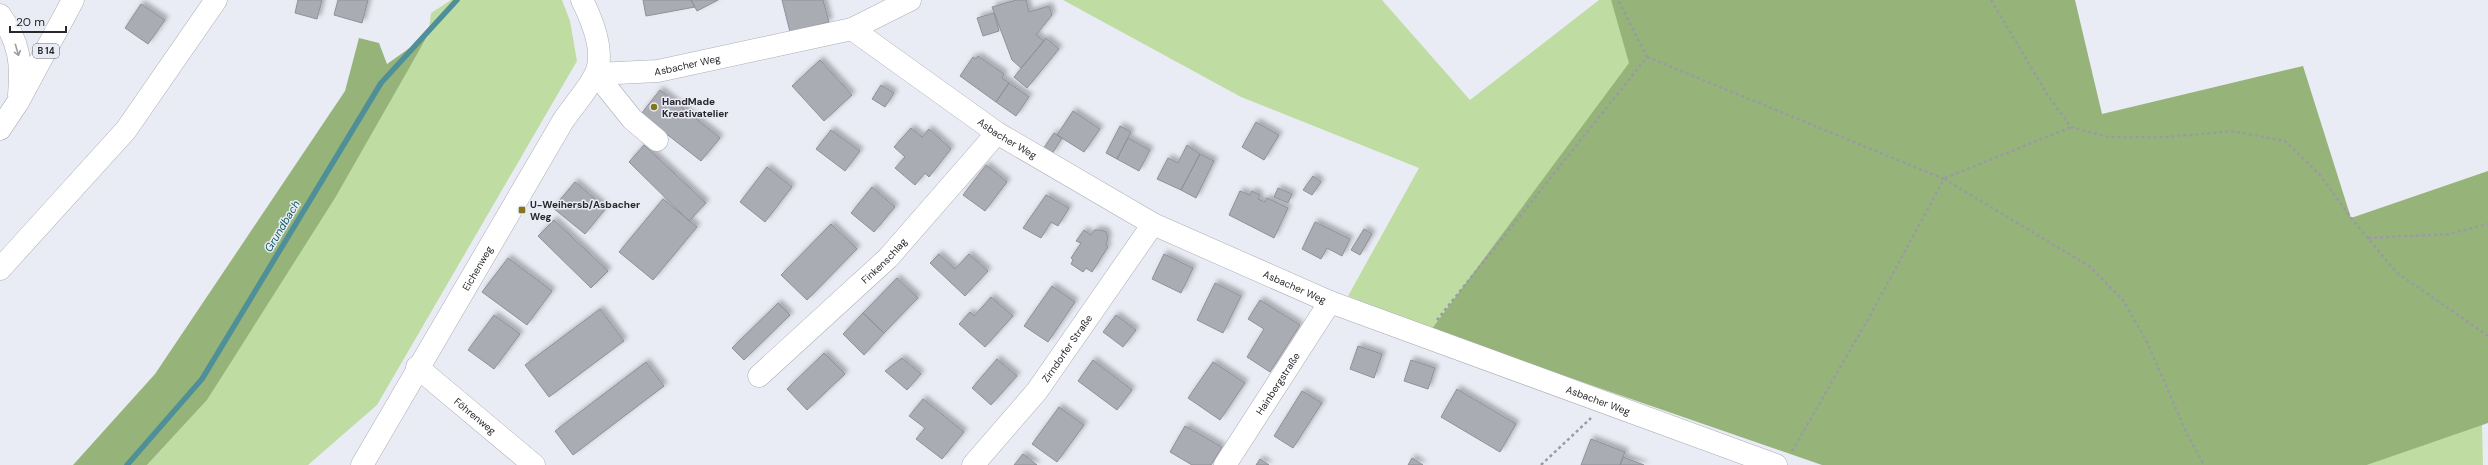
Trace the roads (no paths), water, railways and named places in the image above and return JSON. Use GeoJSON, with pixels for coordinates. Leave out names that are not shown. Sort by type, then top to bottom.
{"type":"FeatureCollection","features":[{"type":"Feature","properties":{"kind":"street","name":"B 14"},"geometry":{"type":"LineString","coordinates":[[0,129],[18,102],[73,0]]}},
{"type":"Feature","properties":{"kind":"street"},"geometry":{"type":"LineString","coordinates":[[5,262],[126,130],[216,0]]}},
{"type":"Feature","properties":{"kind":"street"},"geometry":{"type":"LineString","coordinates":[[582,0],[594,26],[598,50],[596,74],[632,119],[656,140]]}},
{"type":"Feature","properties":{"kind":"street","name":"Asbacher Weg"},"geometry":{"type":"LineString","coordinates":[[596,74],[658,71],[852,29],[910,0]]}},
{"type":"Feature","properties":{"kind":"street"},"geometry":{"type":"LineString","coordinates":[[0,15],[17,46],[22,68],[18,102]]}},
{"type":"Feature","properties":{"kind":"street","name":"Asbacher Weg"},"geometry":{"type":"LineString","coordinates":[[852,29],[996,132],[1153,224],[1330,302],[1422,337],[1605,403],[1755,461],[1782,462]]}},
{"type":"Feature","properties":{"kind":"street","name":"Eichenweg"},"geometry":{"type":"LineString","coordinates":[[362,465],[563,121],[596,74]]}},
{"type":"Feature","properties":{"kind":"street","name":"Finkenschlag"},"geometry":{"type":"LineString","coordinates":[[759,376],[888,258],[996,132]]}},
{"type":"Feature","properties":{"kind":"street","name":"Zirndorfer Straße"},"geometry":{"type":"LineString","coordinates":[[973,465],[1037,392],[1153,224]]}},
{"type":"Feature","properties":{"kind":"street","name":"Hainbergstraße"},"geometry":{"type":"LineString","coordinates":[[1225,465],[1330,302]]}},
{"type":"Feature","properties":{"kind":"street","name":"Föhrenweg"},"geometry":{"type":"LineString","coordinates":[[418,367],[534,465]]}},
{"type":"Feature","properties":{"kind":"waterway","name":"Grundbach"},"geometry":{"type":"LineString","coordinates":[[127,465],[202,379],[381,83],[457,0]]}},
{"type":"Feature","properties":{"kind":"place","name":"HandMade Kreativatelier"},"geometry":{"type":"Point","coordinates":[654,107]}},
{"type":"Feature","properties":{"kind":"place","name":"U-Weihersb/Asbacher Weg"},"geometry":{"type":"Point","coordinates":[522,210]}}]}
